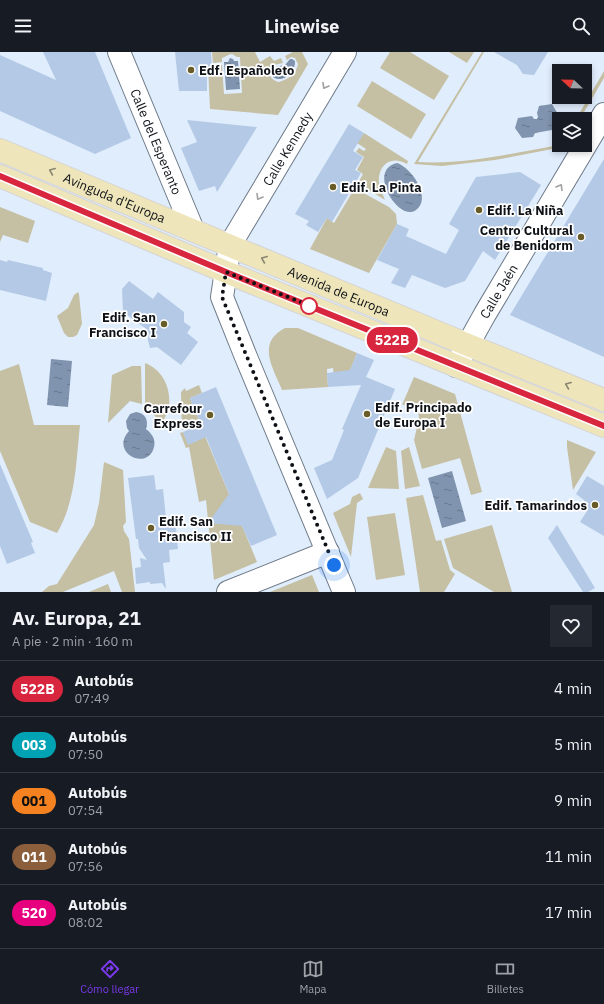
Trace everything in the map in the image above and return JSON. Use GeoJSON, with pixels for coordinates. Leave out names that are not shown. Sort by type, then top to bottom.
{"type":"FeatureCollection","features":[{"type":"Feature","properties":{"kind":"main road","name":"Avinguda d'Europa"},"geometry":{"type":"LineString","coordinates":[[0,150],[230,245]]}},
{"type":"Feature","properties":{"kind":"main road","name":"Avinguda d'Europa"},"geometry":{"type":"LineString","coordinates":[[0,176],[226,272],[604,426]]}},
{"type":"Feature","properties":{"kind":"main road","name":"Avenida de Europa"},"geometry":{"type":"LineString","coordinates":[[230,245],[468,345],[604,400]]}},
{"type":"Feature","properties":{"kind":"street","name":"Calle del Esperanto"},"geometry":{"type":"LineString","coordinates":[[119,52],[193,230]]}},
{"type":"Feature","properties":{"kind":"street","name":"Calle Kennedy"},"geometry":{"type":"LineString","coordinates":[[230,245],[345,52]]}},
{"type":"Feature","properties":{"kind":"street","name":"Calle Jaén"},"geometry":{"type":"LineString","coordinates":[[456,366],[485,314],[604,114]]}},
{"type":"Feature","properties":{"kind":"street"},"geometry":{"type":"LineString","coordinates":[[230,245],[222,297],[344,592]]}},
{"type":"Feature","properties":{"kind":"street"},"geometry":{"type":"LineString","coordinates":[[228,592],[328,552]]}},
{"type":"Feature","properties":{"kind":"shaded area"},"geometry":{"type":"Polygon","coordinates":[[[212,52],[255,52],[260,62],[270,56],[274,61],[281,58],[283,63],[274,65],[270,70],[271,78],[279,82],[292,76],[296,71],[298,64],[295,58],[291,57],[287,60],[285,56],[293,52],[302,52],[308,64],[278,115],[210,109],[208,66],[222,65],[224,94],[242,93],[240,57],[231,54],[222,58],[222,62],[213,63],[212,52]]]}},
{"type":"Feature","properties":{"kind":"shaded area"},"geometry":{"type":"Polygon","coordinates":[[[390,52],[410,52],[449,76],[434,100],[380,68],[390,52]]]}},
{"type":"Feature","properties":{"kind":"shaded area"},"geometry":{"type":"Polygon","coordinates":[[[449,52],[474,52],[467,63],[449,52]]]}},
{"type":"Feature","properties":{"kind":"shaded area"},"geometry":{"type":"Polygon","coordinates":[[[482,52],[484,52],[418,162],[453,162],[471,160],[552,146],[552,149],[495,160],[442,166],[414,164],[482,52]]]}},
{"type":"Feature","properties":{"kind":"shaded area"},"geometry":{"type":"Polygon","coordinates":[[[604,71],[604,78],[592,98],[592,92],[604,71]]]}},
{"type":"Feature","properties":{"kind":"shaded area"},"geometry":{"type":"Polygon","coordinates":[[[372,81],[426,114],[411,139],[357,106],[372,81]]]}},
{"type":"Feature","properties":{"kind":"shaded area"},"geometry":{"type":"Polygon","coordinates":[[[585,104],[589,104],[584,112],[580,112],[585,104]]]}},
{"type":"Feature","properties":{"kind":"shaded area"},"geometry":{"type":"Polygon","coordinates":[[[364,133],[408,161],[407,164],[401,161],[390,161],[382,167],[379,184],[385,200],[359,184],[363,174],[357,170],[364,157],[356,152],[359,148],[364,151],[366,149],[357,143],[364,133]]]}},
{"type":"Feature","properties":{"kind":"shaded area"},"geometry":{"type":"Polygon","coordinates":[[[358,190],[389,207],[396,214],[397,224],[369,273],[310,249],[327,218],[334,223],[353,191],[358,190]]]}},
{"type":"Feature","properties":{"kind":"shaded area"},"geometry":{"type":"Polygon","coordinates":[[[0,207],[35,221],[28,243],[3,235],[0,242],[0,207]]]}},
{"type":"Feature","properties":{"kind":"shaded area"},"geometry":{"type":"Polygon","coordinates":[[[78,292],[82,324],[77,335],[68,337],[64,333],[57,316],[68,308],[74,295],[78,292]]]}},
{"type":"Feature","properties":{"kind":"shaded area"},"geometry":{"type":"Polygon","coordinates":[[[285,328],[298,328],[357,353],[350,371],[334,378],[333,368],[327,369],[328,387],[282,390],[271,365],[269,348],[271,341],[276,334],[285,328]]]}},
{"type":"Feature","properties":{"kind":"shaded area"},"geometry":{"type":"Polygon","coordinates":[[[145,363],[157,370],[161,375],[169,393],[169,406],[162,424],[145,405],[145,363]]]}},
{"type":"Feature","properties":{"kind":"shaded area"},"geometry":{"type":"Polygon","coordinates":[[[19,364],[34,425],[80,425],[72,495],[57,533],[30,522],[0,451],[0,371],[19,364]]]}},
{"type":"Feature","properties":{"kind":"shaded area"},"geometry":{"type":"Polygon","coordinates":[[[132,366],[141,366],[142,404],[130,401],[108,423],[112,375],[132,366]]]}},
{"type":"Feature","properties":{"kind":"shaded area"},"geometry":{"type":"Polygon","coordinates":[[[414,377],[455,394],[482,492],[471,495],[460,458],[422,469],[414,440],[419,419],[418,408],[410,404],[402,405],[414,377]]]}},
{"type":"Feature","properties":{"kind":"shaded area"},"geometry":{"type":"Polygon","coordinates":[[[199,385],[202,393],[190,398],[200,422],[182,430],[181,392],[185,388],[186,391],[199,385]]]}},
{"type":"Feature","properties":{"kind":"shaded area"},"geometry":{"type":"Polygon","coordinates":[[[200,424],[257,562],[214,580],[206,500],[199,502],[189,447],[186,448],[180,433],[183,432],[188,444],[197,441],[192,428],[200,424]]]}},
{"type":"Feature","properties":{"kind":"shaded area"},"geometry":{"type":"Polygon","coordinates":[[[567,440],[596,452],[573,490],[567,447],[567,440]]]}},
{"type":"Feature","properties":{"kind":"shaded area"},"geometry":{"type":"Polygon","coordinates":[[[386,447],[396,451],[399,489],[368,488],[386,447]]]}},
{"type":"Feature","properties":{"kind":"shaded area"},"geometry":{"type":"Polygon","coordinates":[[[409,447],[420,486],[405,489],[401,451],[409,447]]]}},
{"type":"Feature","properties":{"kind":"shaded area"},"geometry":{"type":"Polygon","coordinates":[[[104,462],[123,470],[126,522],[123,526],[129,539],[135,592],[122,592],[114,571],[63,592],[42,592],[49,586],[57,584],[94,525],[99,503],[104,462]]]}},
{"type":"Feature","properties":{"kind":"shaded area"},"geometry":{"type":"Polygon","coordinates":[[[360,493],[363,499],[357,503],[351,557],[333,513],[350,504],[352,497],[360,493]]]}},
{"type":"Feature","properties":{"kind":"shaded area"},"geometry":{"type":"Polygon","coordinates":[[[423,495],[436,541],[441,540],[450,570],[455,574],[444,592],[420,592],[406,498],[423,495]]]}},
{"type":"Feature","properties":{"kind":"shaded area"},"geometry":{"type":"Polygon","coordinates":[[[395,513],[405,575],[376,580],[367,517],[395,513]]]}},
{"type":"Feature","properties":{"kind":"shaded area"},"geometry":{"type":"Polygon","coordinates":[[[492,525],[512,592],[494,592],[453,568],[444,539],[492,525]]]}},
{"type":"Feature","properties":{"kind":"shaded area"},"geometry":{"type":"Polygon","coordinates":[[[312,575],[319,592],[270,592],[312,575]]]}},
{"type":"Feature","properties":{"kind":"shaded area"},"geometry":{"type":"Polygon","coordinates":[[[108,584],[111,592],[89,592],[108,584]]]}},
{"type":"Feature","properties":{"kind":"water"},"geometry":{"type":"Polygon","coordinates":[[[230,58],[234,61],[238,61],[240,89],[226,90],[224,62],[228,62],[230,58]]]}},
{"type":"Feature","properties":{"kind":"water"},"geometry":{"type":"Polygon","coordinates":[[[290,59],[295,61],[295,65],[291,73],[280,79],[273,77],[272,72],[275,67],[285,65],[290,59]]]}},
{"type":"Feature","properties":{"kind":"water"},"geometry":{"type":"Polygon","coordinates":[[[552,104],[557,112],[552,112],[552,130],[535,133],[533,137],[522,138],[515,128],[518,118],[532,116],[534,119],[537,119],[539,106],[552,104]]]}},
{"type":"Feature","properties":{"kind":"water"},"geometry":{"type":"Polygon","coordinates":[[[397,163],[409,171],[414,177],[421,191],[422,198],[420,205],[416,210],[409,212],[402,209],[394,203],[388,194],[384,175],[388,168],[397,163]]]}},
{"type":"Feature","properties":{"kind":"water"},"geometry":{"type":"Polygon","coordinates":[[[51,359],[72,361],[68,407],[47,405],[51,359]]]}},
{"type":"Feature","properties":{"kind":"water"},"geometry":{"type":"Polygon","coordinates":[[[136,412],[144,415],[146,418],[146,429],[154,439],[154,447],[150,454],[145,458],[138,459],[132,457],[124,446],[124,439],[129,431],[126,421],[130,414],[136,412]]]}},
{"type":"Feature","properties":{"kind":"water"},"geometry":{"type":"Polygon","coordinates":[[[452,471],[466,521],[442,528],[428,478],[452,471]]]}},
{"type":"Feature","properties":{"kind":"building"},"geometry":{"type":"Polygon","coordinates":[[[43,52],[95,52],[131,138],[95,154],[0,111],[0,55],[56,80],[43,52]]]}},
{"type":"Feature","properties":{"kind":"building","name":"Edf. Españoleto"},"geometry":{"type":"Polygon","coordinates":[[[175,52],[211,52],[212,66],[207,66],[207,91],[179,91],[175,52]]]}},
{"type":"Feature","properties":{"kind":"building"},"geometry":{"type":"Polygon","coordinates":[[[494,52],[548,52],[534,75],[523,74],[517,65],[494,52]]]}},
{"type":"Feature","properties":{"kind":"building"},"geometry":{"type":"Polygon","coordinates":[[[187,120],[257,127],[217,192],[215,186],[199,191],[181,148],[197,142],[187,120]]]}},
{"type":"Feature","properties":{"kind":"building","name":"Edif. La Pinta"},"geometry":{"type":"Polygon","coordinates":[[[349,124],[364,133],[353,151],[363,157],[355,170],[361,173],[332,222],[327,218],[318,232],[306,225],[309,221],[295,214],[349,124]]]}},
{"type":"Feature","properties":{"kind":"building","name":"Centro Cultural de Benidorm"},"geometry":{"type":"Polygon","coordinates":[[[604,159],[604,357],[510,315],[604,159]]]}},
{"type":"Feature","properties":{"kind":"building"},"geometry":{"type":"Polygon","coordinates":[[[520,172],[541,185],[495,260],[483,251],[465,281],[445,288],[412,275],[405,288],[391,283],[399,269],[377,260],[397,224],[409,229],[406,236],[446,254],[459,230],[449,224],[476,177],[520,172]]]}},
{"type":"Feature","properties":{"kind":"building"},"geometry":{"type":"Polygon","coordinates":[[[0,260],[7,262],[8,260],[43,268],[43,270],[52,273],[46,301],[0,290],[0,260]]]}},
{"type":"Feature","properties":{"kind":"building","name":"Edif. San Francisco I"},"geometry":{"type":"Polygon","coordinates":[[[129,281],[153,299],[158,292],[184,312],[184,322],[191,327],[187,333],[198,342],[181,365],[157,347],[150,348],[148,332],[144,330],[145,328],[123,312],[122,289],[129,281]]]}},
{"type":"Feature","properties":{"kind":"building","name":"Edif. Principado de Europa I"},"geometry":{"type":"Polygon","coordinates":[[[357,353],[374,360],[366,377],[395,389],[358,478],[327,499],[314,468],[332,460],[344,430],[342,429],[361,385],[328,387],[327,373],[350,370],[357,353]]]}},
{"type":"Feature","properties":{"kind":"building"},"geometry":{"type":"Polygon","coordinates":[[[216,387],[277,535],[251,546],[242,526],[208,523],[229,494],[206,437],[188,445],[183,432],[201,424],[190,398],[216,387]]]}},
{"type":"Feature","properties":{"kind":"building"},"geometry":{"type":"Polygon","coordinates":[[[0,464],[33,542],[31,543],[35,553],[7,564],[0,546],[0,464]]]}},
{"type":"Feature","properties":{"kind":"building","name":"Edif. San Francisco II"},"geometry":{"type":"Polygon","coordinates":[[[154,475],[156,490],[163,489],[166,518],[175,518],[178,549],[169,550],[170,562],[163,563],[166,589],[162,583],[150,584],[150,582],[136,584],[135,568],[141,567],[140,558],[147,560],[139,548],[138,539],[136,539],[128,478],[154,475]]]}},
{"type":"Feature","properties":{"kind":"building","name":"Edif. Tamarindos"},"geometry":{"type":"Polygon","coordinates":[[[587,476],[604,486],[604,536],[580,522],[587,511],[584,500],[576,494],[587,476]]]}},
{"type":"Feature","properties":{"kind":"building"},"geometry":{"type":"Polygon","coordinates":[[[557,525],[595,588],[588,592],[583,592],[548,538],[557,525]]]}},
{"type":"Feature","properties":{"kind":"bus line","name":"522B"},"geometry":{"type":"LineString","coordinates":[[0,176],[226,272],[604,426]]}},
{"type":"Feature","properties":{"kind":"place","name":"Edf. Españoleto"},"geometry":{"type":"Point","coordinates":[191,70]}},
{"type":"Feature","properties":{"kind":"place","name":"Edif. La Pinta"},"geometry":{"type":"Point","coordinates":[333,187]}},
{"type":"Feature","properties":{"kind":"place","name":"Edif. La Niña"},"geometry":{"type":"Point","coordinates":[479,210]}},
{"type":"Feature","properties":{"kind":"place","name":"Centro Cultural de Benidorm"},"geometry":{"type":"Point","coordinates":[581,237]}},
{"type":"Feature","properties":{"kind":"place","name":"Edif. San Francisco I"},"geometry":{"type":"Point","coordinates":[164,324]}},
{"type":"Feature","properties":{"kind":"place","name":"Edif. Principado de Europa I"},"geometry":{"type":"Point","coordinates":[367,414]}},
{"type":"Feature","properties":{"kind":"place","name":"Carrefour Express"},"geometry":{"type":"Point","coordinates":[210,415]}},
{"type":"Feature","properties":{"kind":"place","name":"Edif. Tamarindos"},"geometry":{"type":"Point","coordinates":[595,505]}},
{"type":"Feature","properties":{"kind":"place","name":"Edif. San Francisco II"},"geometry":{"type":"Point","coordinates":[151,528]}},
{"type":"Feature","properties":{"kind":"route"},"geometry":{"type":"LineString","coordinates":[[309,306],[315,308],[226,272],[222,297],[334,565]]}}]}
